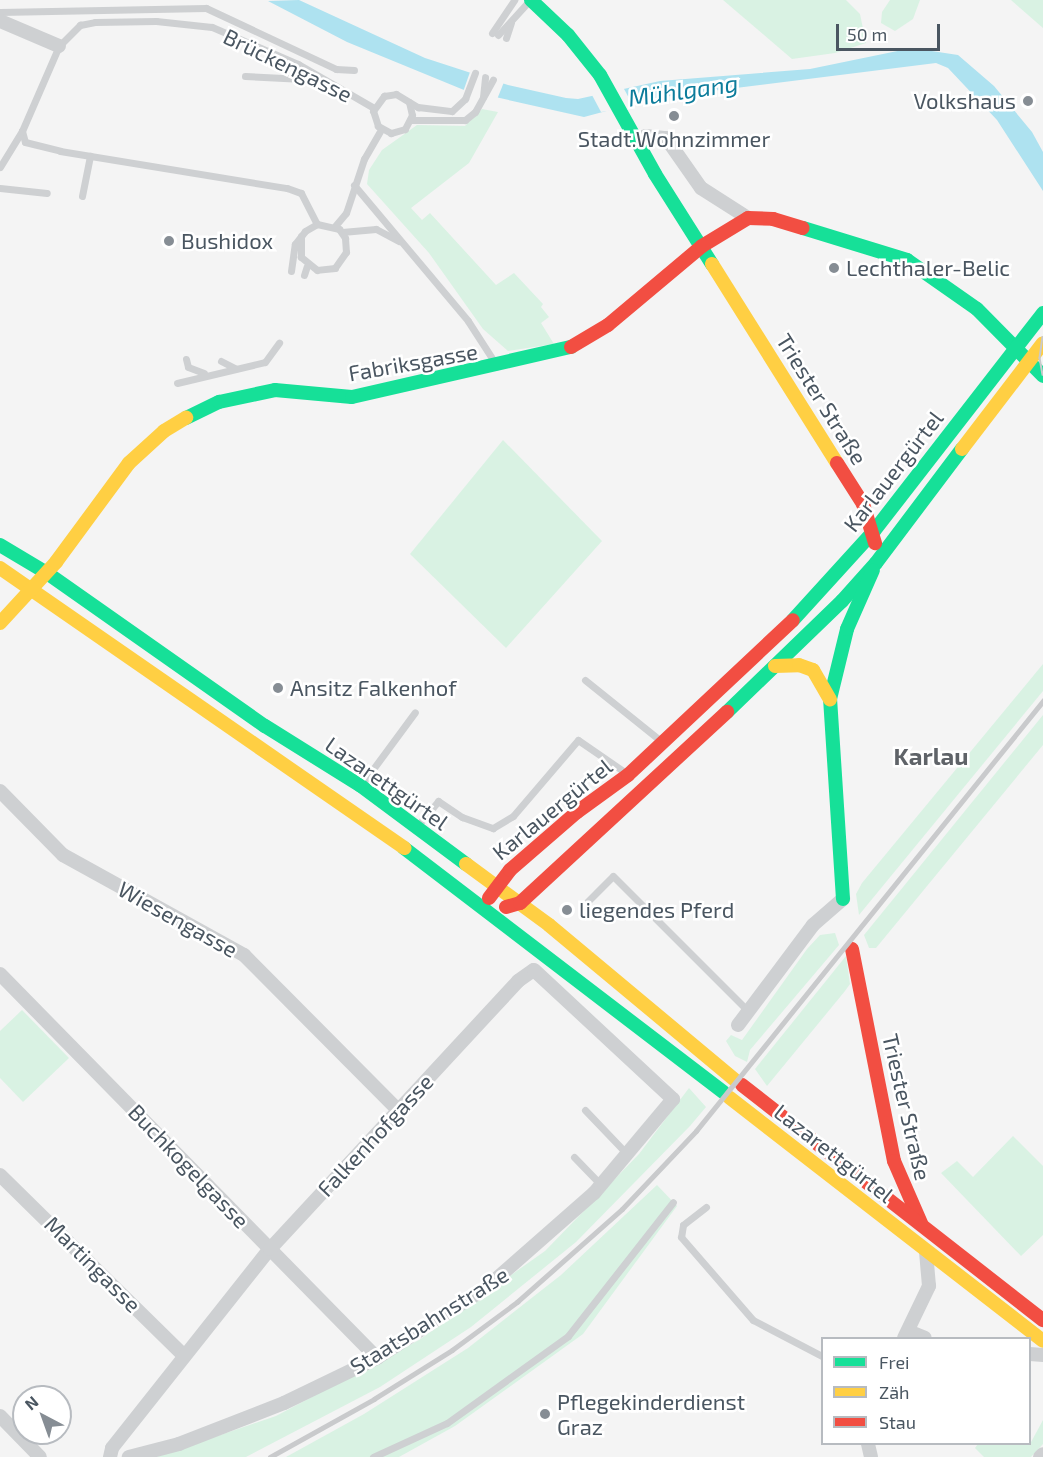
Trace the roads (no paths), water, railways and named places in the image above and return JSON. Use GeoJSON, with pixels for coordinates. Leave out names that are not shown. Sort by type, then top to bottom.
{"type":"FeatureCollection","features":[{"type":"Feature","properties":{"kind":"main road","name":"Triester Straße"},"geometry":{"type":"LineString","coordinates":[[531,0],[584,53],[863,504],[874,531],[876,563],[847,629],[830,699],[843,899]]}},
{"type":"Feature","properties":{"kind":"main road","name":"Fabriksgasse"},"geometry":{"type":"LineString","coordinates":[[0,623],[47,573],[129,464],[164,431],[202,410],[275,390],[352,397],[499,368],[563,351],[608,325],[702,246],[748,218]]}},
{"type":"Feature","properties":{"kind":"main road"},"geometry":{"type":"LineString","coordinates":[[748,218],[773,219],[907,260],[956,292],[1043,376]]}},
{"type":"Feature","properties":{"kind":"main road","name":"Karlauergürtel"},"geometry":{"type":"LineString","coordinates":[[1042,343],[876,563],[775,666],[520,903],[491,911],[489,897],[495,885],[577,812],[628,775],[763,650],[874,531],[1043,313]]}},
{"type":"Feature","properties":{"kind":"main road","name":"Lazarettgürtel"},"geometry":{"type":"LineString","coordinates":[[0,545],[47,573],[265,726],[361,786],[520,903],[738,1082],[923,1227]]}},
{"type":"Feature","properties":{"kind":"main road","name":"Lazarettgürtel"},"geometry":{"type":"LineString","coordinates":[[0,568],[491,911],[926,1252]]}},
{"type":"Feature","properties":{"kind":"main road"},"geometry":{"type":"LineString","coordinates":[[775,666],[799,665],[813,670],[830,699]]}},
{"type":"Feature","properties":{"kind":"main road","name":"Triester Straße"},"geometry":{"type":"LineString","coordinates":[[852,949],[894,1161],[911,1206],[923,1227],[1043,1320]]}},
{"type":"Feature","properties":{"kind":"main road"},"geometry":{"type":"LineString","coordinates":[[926,1252],[1043,1341]]}},
{"type":"Feature","properties":{"kind":"street"},"geometry":{"type":"LineString","coordinates":[[0,21],[59,46]]}},
{"type":"Feature","properties":{"kind":"street"},"geometry":{"type":"LineString","coordinates":[[636,140],[645,136],[666,138],[701,188],[748,218]]}},
{"type":"Feature","properties":{"kind":"street","name":"Wiesengasse"},"geometry":{"type":"LineString","coordinates":[[0,790],[63,855],[244,955],[398,1110]]}},
{"type":"Feature","properties":{"kind":"street"},"geometry":{"type":"LineString","coordinates":[[738,1025],[813,925],[843,899]]}},
{"type":"Feature","properties":{"kind":"street","name":"Falkenhofgasse"},"geometry":{"type":"LineString","coordinates":[[110,1457],[112,1448],[270,1249],[518,981],[534,970],[673,1099]]}},
{"type":"Feature","properties":{"kind":"street","name":"Buchkogelgasse"},"geometry":{"type":"LineString","coordinates":[[0,974],[377,1358]]}},
{"type":"Feature","properties":{"kind":"street","name":"Staatsbahnstraße"},"geometry":{"type":"LineString","coordinates":[[129,1457],[179,1444],[284,1403],[377,1358],[488,1287],[540,1245],[601,1185],[673,1099]]}},
{"type":"Feature","properties":{"kind":"street","name":"Martingasse"},"geometry":{"type":"LineString","coordinates":[[0,1175],[184,1356]]}},
{"type":"Feature","properties":{"kind":"street"},"geometry":{"type":"LineString","coordinates":[[906,1335],[929,1286],[926,1252]]}},
{"type":"Feature","properties":{"kind":"street"},"geometry":{"type":"LineString","coordinates":[[0,1416],[40,1457]]}},
{"type":"Feature","properties":{"kind":"lane"},"geometry":{"type":"LineString","coordinates":[[514,0],[495,34],[511,23],[531,0]]}},
{"type":"Feature","properties":{"kind":"lane","name":"Brückengasse"},"geometry":{"type":"LineString","coordinates":[[0,12],[206,8],[336,69],[354,70]]}},
{"type":"Feature","properties":{"kind":"lane","name":"Brückengasse"},"geometry":{"type":"LineString","coordinates":[[59,46],[80,25],[95,22],[156,21],[212,27],[326,80],[374,108]]}},
{"type":"Feature","properties":{"kind":"lane"},"geometry":{"type":"LineString","coordinates":[[506,38],[511,23]]}},
{"type":"Feature","properties":{"kind":"lane"},"geometry":{"type":"LineString","coordinates":[[0,167],[7,159],[22,131],[59,46]]}},
{"type":"Feature","properties":{"kind":"lane","name":"Brückengasse"},"geometry":{"type":"LineString","coordinates":[[381,129],[374,119],[374,108],[381,98],[392,94],[442,112],[452,111],[467,94],[475,73]]}},
{"type":"Feature","properties":{"kind":"lane"},"geometry":{"type":"LineString","coordinates":[[245,76],[326,80]]}},
{"type":"Feature","properties":{"kind":"lane"},"geometry":{"type":"LineString","coordinates":[[483,100],[485,77]]}},
{"type":"Feature","properties":{"kind":"lane"},"geometry":{"type":"LineString","coordinates":[[335,226],[346,213],[354,185],[381,129],[398,132],[411,120],[465,120],[483,100],[493,80]]}},
{"type":"Feature","properties":{"kind":"lane"},"geometry":{"type":"LineString","coordinates":[[409,102],[411,120]]}},
{"type":"Feature","properties":{"kind":"lane"},"geometry":{"type":"LineString","coordinates":[[22,131],[25,142],[90,156],[287,188],[302,193],[317,224]]}},
{"type":"Feature","properties":{"kind":"lane"},"geometry":{"type":"LineString","coordinates":[[82,196],[90,156]]}},
{"type":"Feature","properties":{"kind":"lane"},"geometry":{"type":"LineString","coordinates":[[354,185],[479,338],[499,368]]}},
{"type":"Feature","properties":{"kind":"lane"},"geometry":{"type":"LineString","coordinates":[[0,188],[47,193]]}},
{"type":"Feature","properties":{"kind":"lane"},"geometry":{"type":"LineString","coordinates":[[291,271],[295,244],[301,236],[317,224],[335,226],[342,232],[347,245],[339,264],[324,271],[307,266],[299,250],[301,236]]}},
{"type":"Feature","properties":{"kind":"lane"},"geometry":{"type":"LineString","coordinates":[[342,232],[376,229],[402,243]]}},
{"type":"Feature","properties":{"kind":"lane"},"geometry":{"type":"LineString","coordinates":[[304,274],[307,266]]}},
{"type":"Feature","properties":{"kind":"lane"},"geometry":{"type":"LineString","coordinates":[[177,383],[204,373],[265,362],[279,343]]}},
{"type":"Feature","properties":{"kind":"lane"},"geometry":{"type":"LineString","coordinates":[[186,359],[188,367],[204,373]]}},
{"type":"Feature","properties":{"kind":"lane"},"geometry":{"type":"LineString","coordinates":[[221,361],[235,368]]}},
{"type":"Feature","properties":{"kind":"lane"},"geometry":{"type":"LineString","coordinates":[[585,680],[663,743]]}},
{"type":"Feature","properties":{"kind":"lane"},"geometry":{"type":"LineString","coordinates":[[361,786],[415,712]]}},
{"type":"Feature","properties":{"kind":"lane"},"geometry":{"type":"LineString","coordinates":[[416,828],[438,801],[462,817],[493,828],[513,816],[578,740],[628,775]]}},
{"type":"Feature","properties":{"kind":"lane"},"geometry":{"type":"LineString","coordinates":[[583,906],[613,876],[748,1011]]}},
{"type":"Feature","properties":{"kind":"lane"},"geometry":{"type":"LineString","coordinates":[[585,1110],[627,1154]]}},
{"type":"Feature","properties":{"kind":"lane"},"geometry":{"type":"LineString","coordinates":[[573,1157],[601,1185]]}},
{"type":"Feature","properties":{"kind":"lane"},"geometry":{"type":"LineString","coordinates":[[373,1457],[447,1423],[568,1336],[673,1202]]}},
{"type":"Feature","properties":{"kind":"lane"},"geometry":{"type":"LineString","coordinates":[[706,1207],[683,1225],[681,1237],[753,1320],[821,1355]]}},
{"type":"Feature","properties":{"kind":"water","name":"Mühlgang"},"geometry":{"type":"Polygon","coordinates":[[[299,0],[425,58],[508,85],[566,98],[578,99],[660,81],[810,69],[912,48],[958,55],[994,86],[1032,132],[1043,152],[1043,191],[997,120],[948,68],[936,63],[655,98],[584,117],[464,90],[347,42],[268,1],[299,0]]]}},
{"type":"Feature","properties":{"kind":"tram line"},"geometry":{"type":"LineString","coordinates":[[1043,337],[1040,358],[1043,375]]}},
{"type":"Feature","properties":{"kind":"railway"},"geometry":{"type":"LineString","coordinates":[[270,1457],[374,1399],[452,1350],[517,1302],[622,1209],[696,1131],[1043,701]]}},
{"type":"Feature","properties":{"kind":"place","name":"Volkshaus"},"geometry":{"type":"Point","coordinates":[1028,101]}},
{"type":"Feature","properties":{"kind":"place","name":"Stadt.Wohnzimmer"},"geometry":{"type":"Point","coordinates":[674,116]}},
{"type":"Feature","properties":{"kind":"place","name":"Bushidox"},"geometry":{"type":"Point","coordinates":[169,241]}},
{"type":"Feature","properties":{"kind":"place","name":"Lechthaler-Belic"},"geometry":{"type":"Point","coordinates":[834,268]}},
{"type":"Feature","properties":{"kind":"place","name":"Ansitz Falkenhof"},"geometry":{"type":"Point","coordinates":[278,688]}},
{"type":"Feature","properties":{"kind":"place","name":"liegendes Pferd"},"geometry":{"type":"Point","coordinates":[567,910]}},
{"type":"Feature","properties":{"kind":"place","name":"Pflegekinderdienst Graz"},"geometry":{"type":"Point","coordinates":[545,1414]}},
{"type":"Feature","properties":{"kind":"district","name":"Karlau"},"geometry":{"type":"Point","coordinates":[931,756]}}]}
